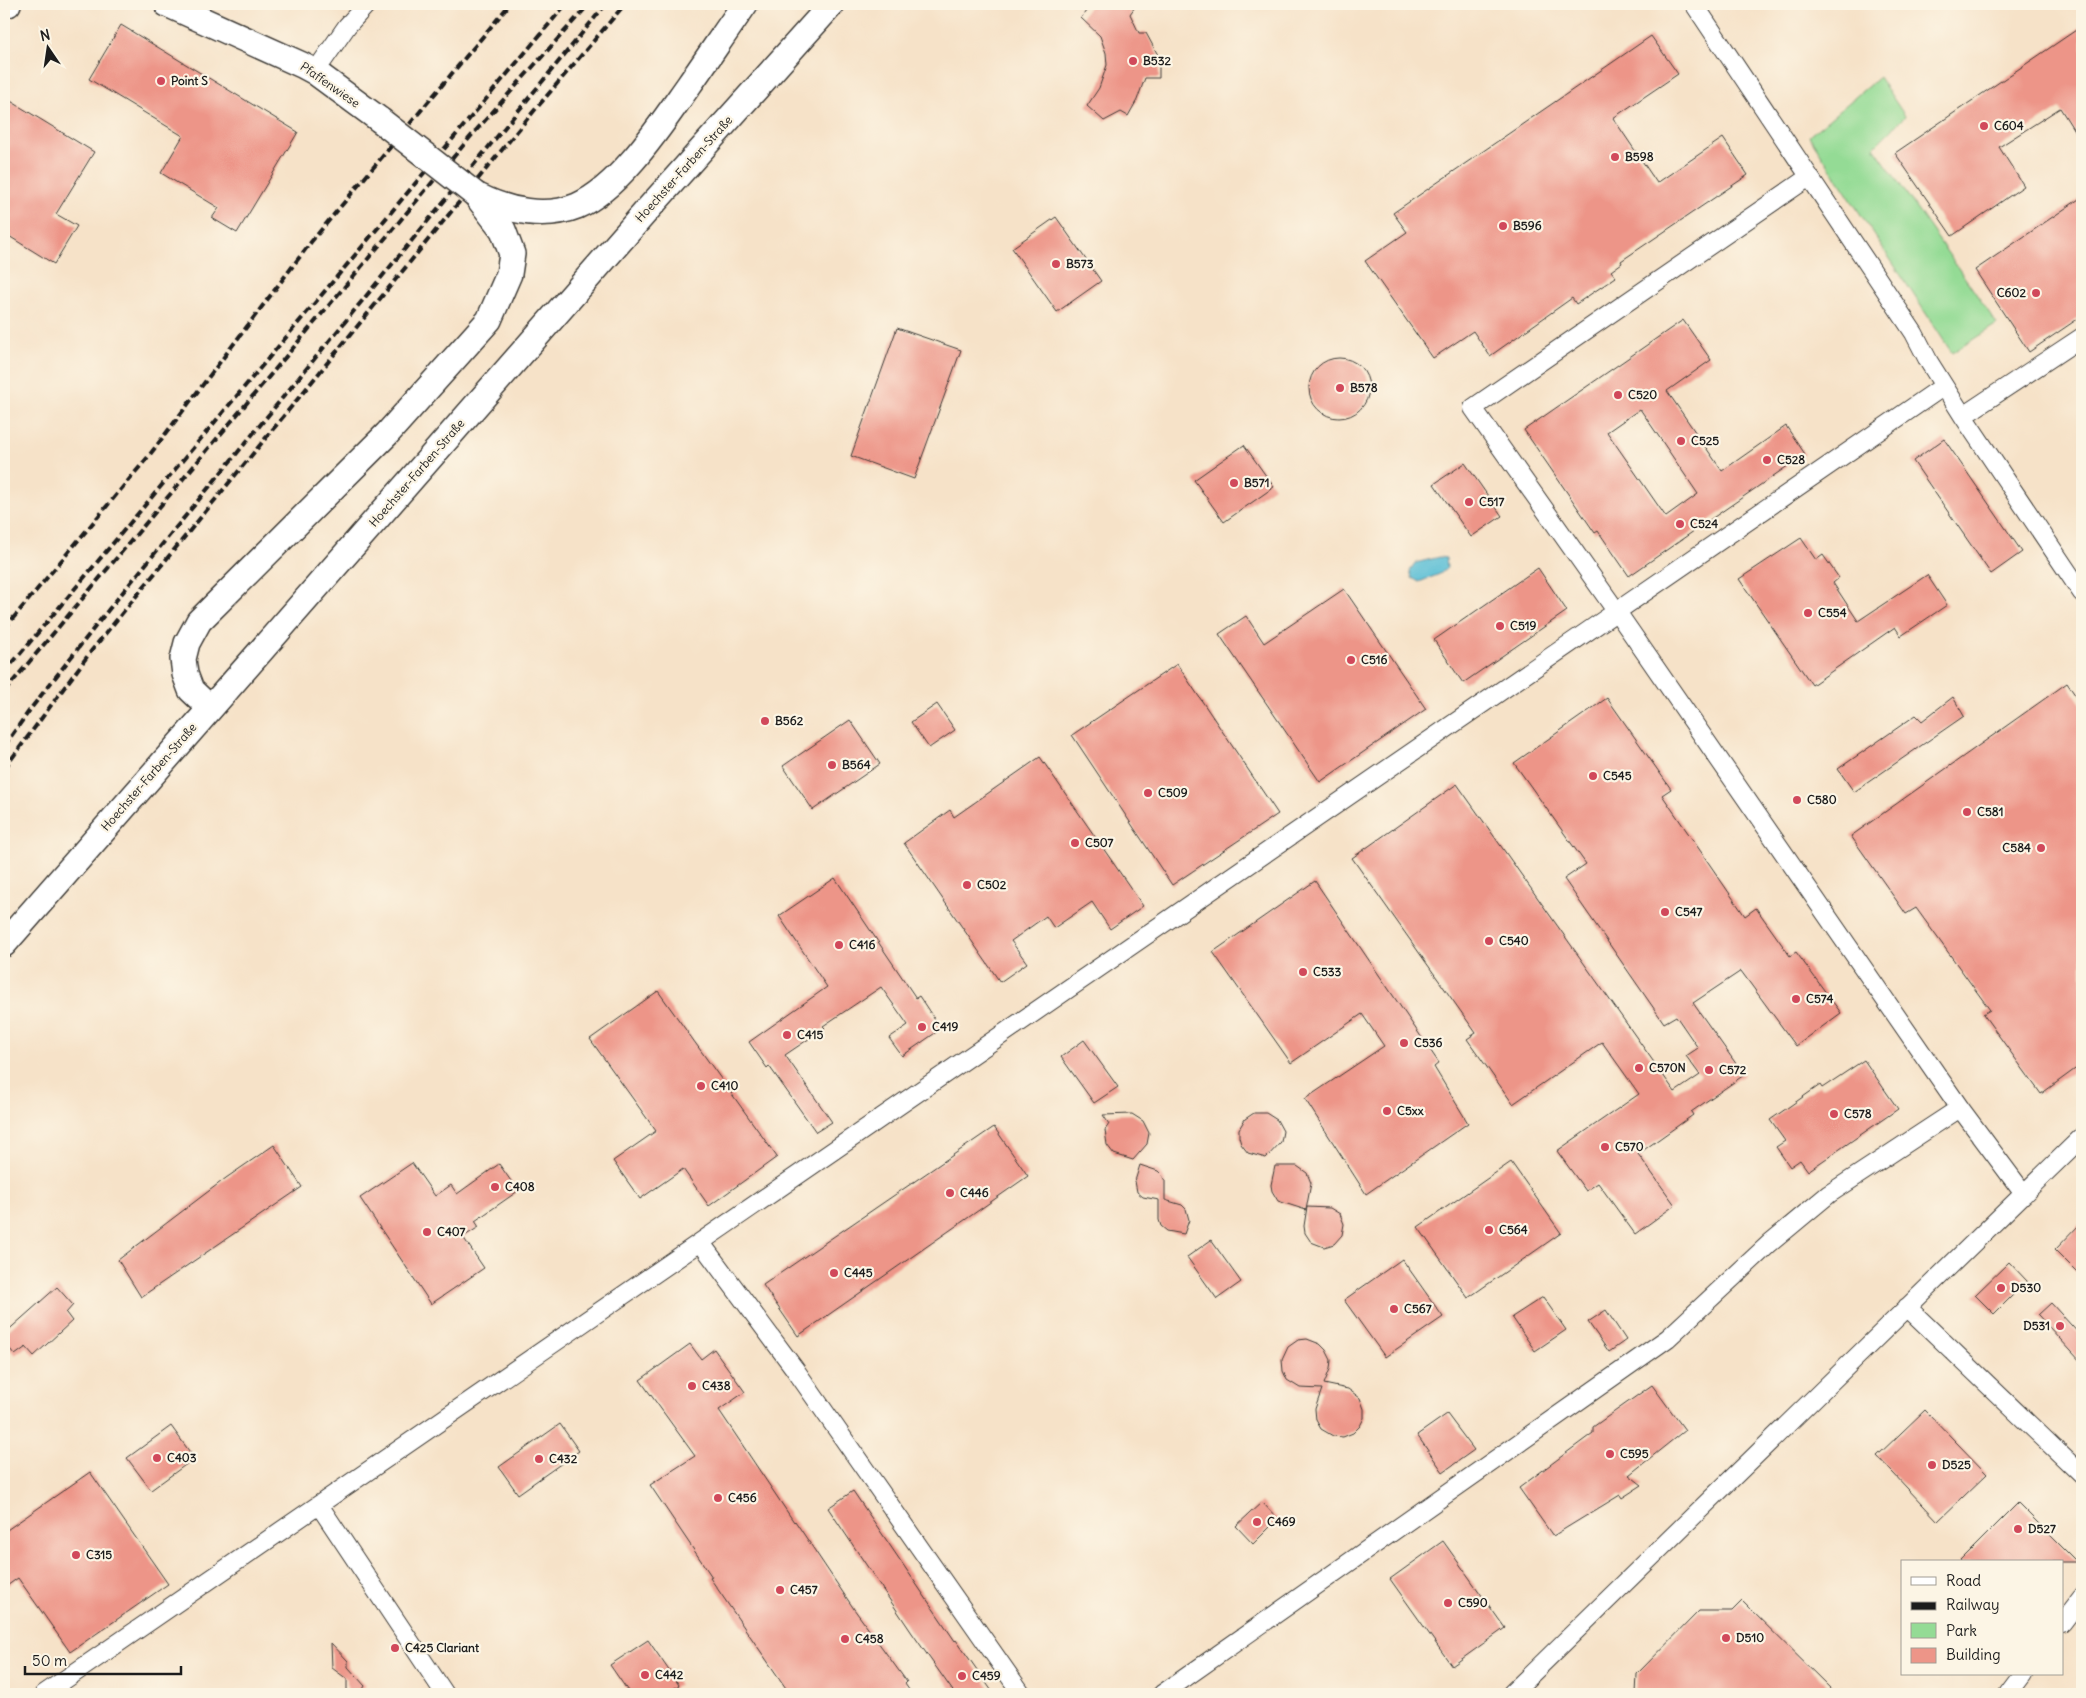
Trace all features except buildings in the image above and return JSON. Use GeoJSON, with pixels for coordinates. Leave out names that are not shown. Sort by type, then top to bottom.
{"type":"FeatureCollection","features":[{"type":"Feature","properties":{"kind":"main road","name":"Pfaffenwiese"},"geometry":{"type":"LineString","coordinates":[[168,4],[282,54],[315,72],[502,214],[556,211],[578,206],[602,190],[632,162],[663,123],[745,4]]}},
{"type":"Feature","properties":{"kind":"main road","name":"Hoechster-Farben-Straße"},"geometry":{"type":"LineString","coordinates":[[4,944],[649,208],[832,4]]}},
{"type":"Feature","properties":{"kind":"main road"},"geometry":{"type":"LineString","coordinates":[[210,708],[191,690],[185,674],[184,660],[187,643],[198,621],[387,434],[490,320],[511,264],[510,245],[502,214]]}},
{"type":"Feature","properties":{"kind":"street"},"geometry":{"type":"LineString","coordinates":[[315,72],[347,26],[367,4]]}},
{"type":"Feature","properties":{"kind":"street"},"geometry":{"type":"LineString","coordinates":[[1694,4],[1914,333],[1929,362],[1963,416],[2082,593]]}},
{"type":"Feature","properties":{"kind":"street"},"geometry":{"type":"LineString","coordinates":[[1809,177],[1474,408],[1960,1108],[2024,1194]]}},
{"type":"Feature","properties":{"kind":"street"},"geometry":{"type":"LineString","coordinates":[[1963,416],[2082,336]]}},
{"type":"Feature","properties":{"kind":"street"},"geometry":{"type":"LineString","coordinates":[[44,1694],[1944,386]]}},
{"type":"Feature","properties":{"kind":"street"},"geometry":{"type":"LineString","coordinates":[[1162,1694],[1668,1338],[1770,1242],[1829,1194],[1960,1108]]}},
{"type":"Feature","properties":{"kind":"street"},"geometry":{"type":"LineString","coordinates":[[1511,1694],[2082,1137]]}},
{"type":"Feature","properties":{"kind":"street"},"geometry":{"type":"LineString","coordinates":[[701,1242],[794,1368],[1022,1694]]}},
{"type":"Feature","properties":{"kind":"street"},"geometry":{"type":"LineString","coordinates":[[1908,1307],[2082,1476]]}},
{"type":"Feature","properties":{"kind":"street"},"geometry":{"type":"LineString","coordinates":[[319,1505],[445,1694]]}},
{"type":"Feature","properties":{"kind":"street"},"geometry":{"type":"LineString","coordinates":[[2064,1620],[2082,1597]]}},
{"type":"Feature","properties":{"kind":"street"},"geometry":{"type":"LineString","coordinates":[[2008,1694],[2022,1676]]}},
{"type":"Feature","properties":{"kind":"green space"},"geometry":{"type":"Polygon","coordinates":[[[1879,77],[1905,116],[1874,147],[1997,324],[1952,353],[1809,136],[1879,77]]]}},
{"type":"Feature","properties":{"kind":"water"},"geometry":{"type":"Polygon","coordinates":[[[1440,557],[1446,558],[1447,568],[1440,574],[1419,582],[1412,578],[1410,570],[1415,563],[1440,557]]]}},
{"type":"Feature","properties":{"kind":"railway"},"geometry":{"type":"LineString","coordinates":[[4,629],[148,457],[311,242],[510,4]]}},
{"type":"Feature","properties":{"kind":"railway"},"geometry":{"type":"LineString","coordinates":[[4,673],[566,4]]}},
{"type":"Feature","properties":{"kind":"railway"},"geometry":{"type":"LineString","coordinates":[[4,692],[472,135],[589,4]]}},
{"type":"Feature","properties":{"kind":"railway"},"geometry":{"type":"LineString","coordinates":[[4,746],[32,707],[109,609],[606,4]]}},
{"type":"Feature","properties":{"kind":"railway"},"geometry":{"type":"LineString","coordinates":[[4,769],[92,650],[528,118],[625,4]]}},
{"type":"Feature","properties":{"kind":"place","name":"B532"},"geometry":{"type":"Point","coordinates":[1133,61]}},
{"type":"Feature","properties":{"kind":"place","name":"Point S"},"geometry":{"type":"Point","coordinates":[161,81]}},
{"type":"Feature","properties":{"kind":"place","name":"C604"},"geometry":{"type":"Point","coordinates":[1984,126]}},
{"type":"Feature","properties":{"kind":"place","name":"B598"},"geometry":{"type":"Point","coordinates":[1615,157]}},
{"type":"Feature","properties":{"kind":"place","name":"B596"},"geometry":{"type":"Point","coordinates":[1503,226]}},
{"type":"Feature","properties":{"kind":"place","name":"B573"},"geometry":{"type":"Point","coordinates":[1056,264]}},
{"type":"Feature","properties":{"kind":"place","name":"C602"},"geometry":{"type":"Point","coordinates":[2036,293]}},
{"type":"Feature","properties":{"kind":"place","name":"B578"},"geometry":{"type":"Point","coordinates":[1340,388]}},
{"type":"Feature","properties":{"kind":"place","name":"C520"},"geometry":{"type":"Point","coordinates":[1618,395]}},
{"type":"Feature","properties":{"kind":"place","name":"C525"},"geometry":{"type":"Point","coordinates":[1681,441]}},
{"type":"Feature","properties":{"kind":"place","name":"C528"},"geometry":{"type":"Point","coordinates":[1767,460]}},
{"type":"Feature","properties":{"kind":"place","name":"B571"},"geometry":{"type":"Point","coordinates":[1234,483]}},
{"type":"Feature","properties":{"kind":"place","name":"C517"},"geometry":{"type":"Point","coordinates":[1469,502]}},
{"type":"Feature","properties":{"kind":"place","name":"C524"},"geometry":{"type":"Point","coordinates":[1680,524]}},
{"type":"Feature","properties":{"kind":"place","name":"C554"},"geometry":{"type":"Point","coordinates":[1808,613]}},
{"type":"Feature","properties":{"kind":"place","name":"C519"},"geometry":{"type":"Point","coordinates":[1500,626]}},
{"type":"Feature","properties":{"kind":"place","name":"C516"},"geometry":{"type":"Point","coordinates":[1351,660]}},
{"type":"Feature","properties":{"kind":"place","name":"B562"},"geometry":{"type":"Point","coordinates":[765,721]}},
{"type":"Feature","properties":{"kind":"place","name":"B564"},"geometry":{"type":"Point","coordinates":[832,765]}},
{"type":"Feature","properties":{"kind":"place","name":"C545"},"geometry":{"type":"Point","coordinates":[1593,776]}},
{"type":"Feature","properties":{"kind":"place","name":"C509"},"geometry":{"type":"Point","coordinates":[1148,793]}},
{"type":"Feature","properties":{"kind":"place","name":"C580"},"geometry":{"type":"Point","coordinates":[1797,800]}},
{"type":"Feature","properties":{"kind":"place","name":"C581"},"geometry":{"type":"Point","coordinates":[1967,812]}},
{"type":"Feature","properties":{"kind":"place","name":"C507"},"geometry":{"type":"Point","coordinates":[1075,843]}},
{"type":"Feature","properties":{"kind":"place","name":"C584"},"geometry":{"type":"Point","coordinates":[2041,848]}},
{"type":"Feature","properties":{"kind":"place","name":"C502"},"geometry":{"type":"Point","coordinates":[967,885]}},
{"type":"Feature","properties":{"kind":"place","name":"C547"},"geometry":{"type":"Point","coordinates":[1665,912]}},
{"type":"Feature","properties":{"kind":"place","name":"C540"},"geometry":{"type":"Point","coordinates":[1489,941]}},
{"type":"Feature","properties":{"kind":"place","name":"C416"},"geometry":{"type":"Point","coordinates":[839,945]}},
{"type":"Feature","properties":{"kind":"place","name":"C533"},"geometry":{"type":"Point","coordinates":[1303,972]}},
{"type":"Feature","properties":{"kind":"place","name":"C574"},"geometry":{"type":"Point","coordinates":[1796,999]}},
{"type":"Feature","properties":{"kind":"place","name":"C419"},"geometry":{"type":"Point","coordinates":[922,1027]}},
{"type":"Feature","properties":{"kind":"place","name":"C415"},"geometry":{"type":"Point","coordinates":[787,1035]}},
{"type":"Feature","properties":{"kind":"place","name":"C536"},"geometry":{"type":"Point","coordinates":[1404,1043]}},
{"type":"Feature","properties":{"kind":"place","name":"C570N"},"geometry":{"type":"Point","coordinates":[1639,1068]}},
{"type":"Feature","properties":{"kind":"place","name":"C572"},"geometry":{"type":"Point","coordinates":[1709,1070]}},
{"type":"Feature","properties":{"kind":"place","name":"C410"},"geometry":{"type":"Point","coordinates":[701,1086]}},
{"type":"Feature","properties":{"kind":"place","name":"C5xx"},"geometry":{"type":"Point","coordinates":[1387,1111]}},
{"type":"Feature","properties":{"kind":"place","name":"C578"},"geometry":{"type":"Point","coordinates":[1834,1114]}},
{"type":"Feature","properties":{"kind":"place","name":"C570"},"geometry":{"type":"Point","coordinates":[1605,1147]}},
{"type":"Feature","properties":{"kind":"place","name":"C408"},"geometry":{"type":"Point","coordinates":[495,1187]}},
{"type":"Feature","properties":{"kind":"place","name":"C446"},"geometry":{"type":"Point","coordinates":[950,1193]}},
{"type":"Feature","properties":{"kind":"place","name":"C564"},"geometry":{"type":"Point","coordinates":[1489,1230]}},
{"type":"Feature","properties":{"kind":"place","name":"C407"},"geometry":{"type":"Point","coordinates":[427,1232]}},
{"type":"Feature","properties":{"kind":"place","name":"C445"},"geometry":{"type":"Point","coordinates":[834,1273]}},
{"type":"Feature","properties":{"kind":"place","name":"D530"},"geometry":{"type":"Point","coordinates":[2001,1288]}},
{"type":"Feature","properties":{"kind":"place","name":"C567"},"geometry":{"type":"Point","coordinates":[1394,1309]}},
{"type":"Feature","properties":{"kind":"place","name":"D531"},"geometry":{"type":"Point","coordinates":[2060,1326]}},
{"type":"Feature","properties":{"kind":"place","name":"C438"},"geometry":{"type":"Point","coordinates":[692,1386]}},
{"type":"Feature","properties":{"kind":"place","name":"C595"},"geometry":{"type":"Point","coordinates":[1610,1454]}},
{"type":"Feature","properties":{"kind":"place","name":"C403"},"geometry":{"type":"Point","coordinates":[157,1458]}},
{"type":"Feature","properties":{"kind":"place","name":"C432"},"geometry":{"type":"Point","coordinates":[539,1459]}},
{"type":"Feature","properties":{"kind":"place","name":"D525"},"geometry":{"type":"Point","coordinates":[1932,1465]}},
{"type":"Feature","properties":{"kind":"place","name":"C456"},"geometry":{"type":"Point","coordinates":[718,1498]}},
{"type":"Feature","properties":{"kind":"place","name":"C469"},"geometry":{"type":"Point","coordinates":[1257,1522]}},
{"type":"Feature","properties":{"kind":"place","name":"D527"},"geometry":{"type":"Point","coordinates":[2018,1529]}},
{"type":"Feature","properties":{"kind":"place","name":"C315"},"geometry":{"type":"Point","coordinates":[76,1555]}},
{"type":"Feature","properties":{"kind":"place","name":"C457"},"geometry":{"type":"Point","coordinates":[780,1590]}},
{"type":"Feature","properties":{"kind":"place","name":"C590"},"geometry":{"type":"Point","coordinates":[1448,1603]}},
{"type":"Feature","properties":{"kind":"place","name":"D510"},"geometry":{"type":"Point","coordinates":[1726,1638]}},
{"type":"Feature","properties":{"kind":"place","name":"C458"},"geometry":{"type":"Point","coordinates":[845,1639]}},
{"type":"Feature","properties":{"kind":"place","name":"C425 Clariant"},"geometry":{"type":"Point","coordinates":[395,1648]}},
{"type":"Feature","properties":{"kind":"place","name":"C442"},"geometry":{"type":"Point","coordinates":[645,1675]}},
{"type":"Feature","properties":{"kind":"place","name":"C459"},"geometry":{"type":"Point","coordinates":[962,1676]}}]}
